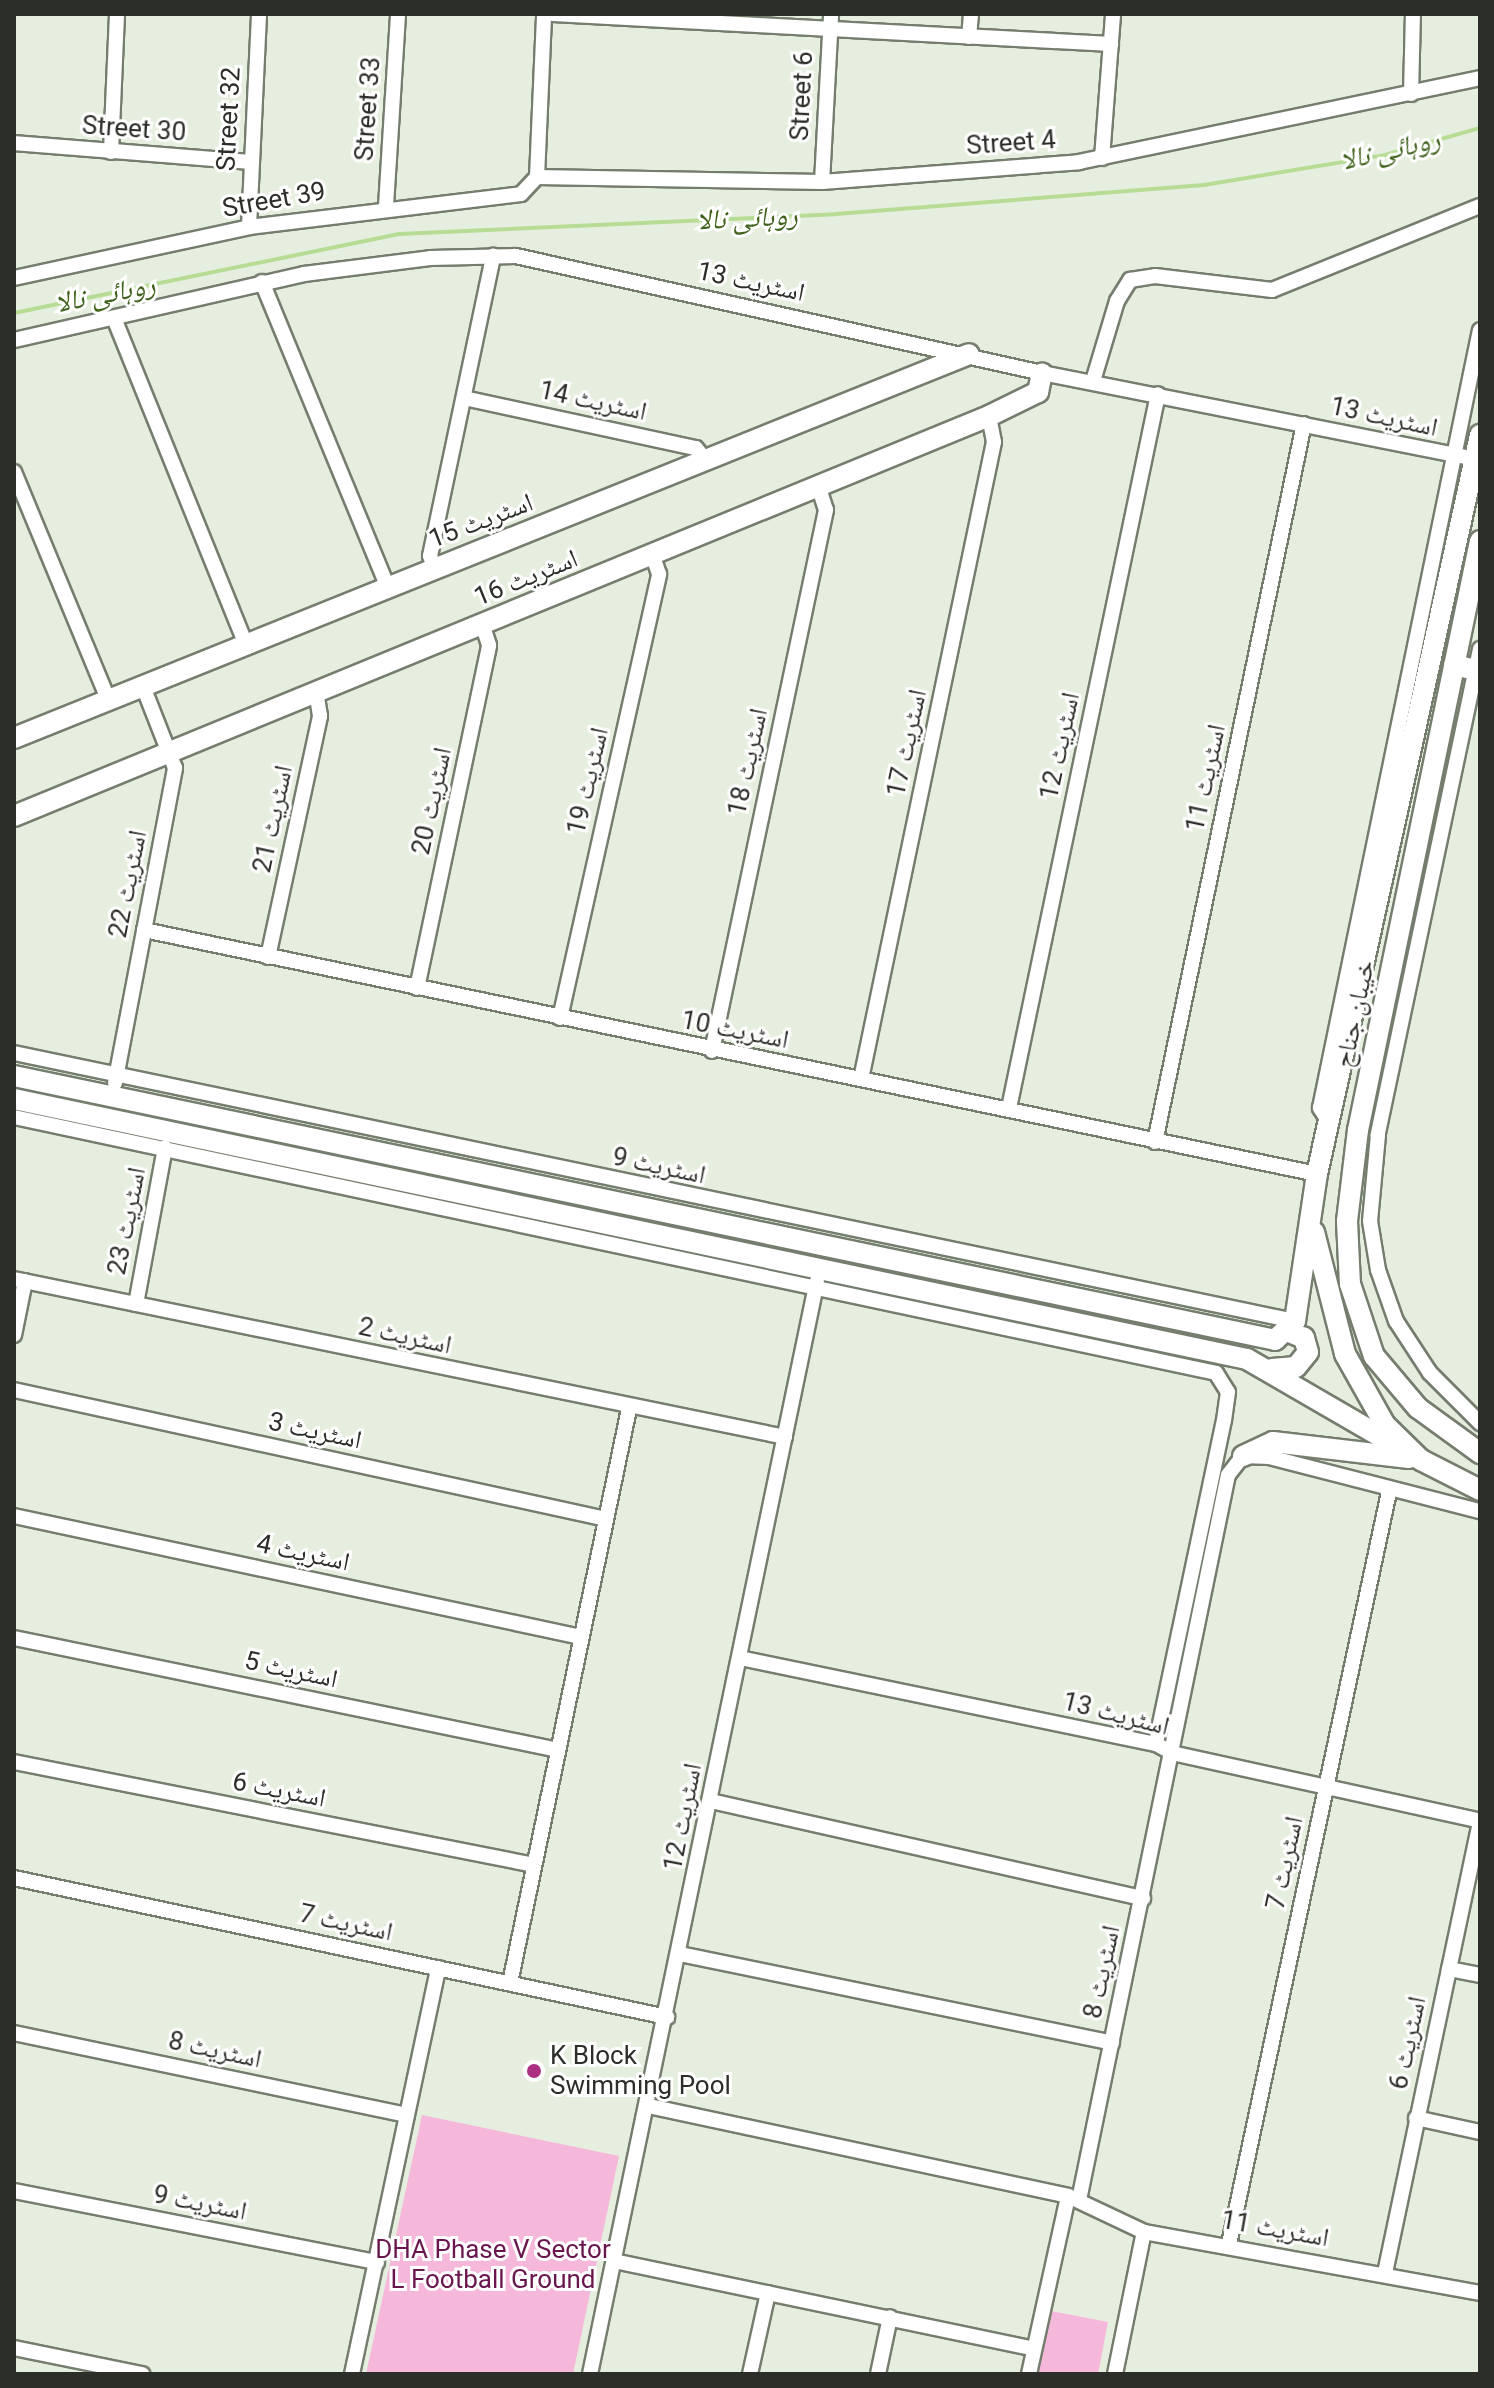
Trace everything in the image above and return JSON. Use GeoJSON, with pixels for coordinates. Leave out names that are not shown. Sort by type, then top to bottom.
{"type":"FeatureCollection","features":[{"type":"Feature","properties":{"kind":"main road","name":"اسٹریٹ 15"},"geometry":{"type":"LineString","coordinates":[[14,738],[969,354]]}},
{"type":"Feature","properties":{"kind":"main road","name":"اسٹریٹ 16"},"geometry":{"type":"LineString","coordinates":[[14,816],[989,416],[1038,392],[1042,373]]}},
{"type":"Feature","properties":{"kind":"main road","name":"خیبان جناح"},"geometry":{"type":"LineString","coordinates":[[1292,1326],[1312,1222],[1317,1174],[1480,435]]}},
{"type":"Feature","properties":{"kind":"main road","name":"خیبان جناح"},"geometry":{"type":"LineString","coordinates":[[1480,541],[1454,665],[1368,1132],[1347,1221],[1358,1319],[1374,1356],[1418,1408],[1480,1453]]}},
{"type":"Feature","properties":{"kind":"main road"},"geometry":{"type":"LineString","coordinates":[[1454,665],[1478,671]]}},
{"type":"Feature","properties":{"kind":"main road"},"geometry":{"type":"LineString","coordinates":[[14,1076],[1260,1339],[1292,1326],[1304,1338],[1308,1352],[1296,1367],[1272,1369],[818,1278],[14,1099]]}},
{"type":"Feature","properties":{"kind":"main road","name":"خیبان جناح"},"geometry":{"type":"LineString","coordinates":[[1312,1222],[1345,1354],[1385,1425],[1421,1460],[1480,1490]]}},
{"type":"Feature","properties":{"kind":"main road"},"geometry":{"type":"LineString","coordinates":[[1272,1369],[1421,1460]]}},
{"type":"Feature","properties":{"kind":"main road"},"geometry":{"type":"LineString","coordinates":[[1243,1456],[1273,1442],[1421,1460]]}},
{"type":"Feature","properties":{"kind":"street"},"geometry":{"type":"LineString","coordinates":[[111,152],[117,14]]}},
{"type":"Feature","properties":{"kind":"street","name":"Street 32"},"geometry":{"type":"LineString","coordinates":[[249,227],[259,14]]}},
{"type":"Feature","properties":{"kind":"street","name":"Street 33"},"geometry":{"type":"LineString","coordinates":[[386,206],[398,14]]}},
{"type":"Feature","properties":{"kind":"street"},"geometry":{"type":"LineString","coordinates":[[537,177],[544,14]]}},
{"type":"Feature","properties":{"kind":"street"},"geometry":{"type":"LineString","coordinates":[[553,14],[831,21],[969,37],[1111,44]]}},
{"type":"Feature","properties":{"kind":"street"},"geometry":{"type":"LineString","coordinates":[[969,37],[971,14]]}},
{"type":"Feature","properties":{"kind":"street"},"geometry":{"type":"LineString","coordinates":[[1102,158],[1113,14]]}},
{"type":"Feature","properties":{"kind":"street"},"geometry":{"type":"LineString","coordinates":[[1411,94],[1413,14]]}},
{"type":"Feature","properties":{"kind":"street","name":"Street 6"},"geometry":{"type":"LineString","coordinates":[[822,182],[831,21]]}},
{"type":"Feature","properties":{"kind":"street","name":"Street 4"},"geometry":{"type":"LineString","coordinates":[[537,177],[822,182],[1102,158],[1480,78]]}},
{"type":"Feature","properties":{"kind":"street","name":"Street 30"},"geometry":{"type":"LineString","coordinates":[[14,143],[250,162]]}},
{"type":"Feature","properties":{"kind":"street","name":"Street 39"},"geometry":{"type":"LineString","coordinates":[[14,278],[249,227],[386,206],[507,197],[531,189],[537,177]]}},
{"type":"Feature","properties":{"kind":"street"},"geometry":{"type":"LineString","coordinates":[[1093,381],[1117,301],[1130,280],[1155,276],[1272,290],[1480,206]]}},
{"type":"Feature","properties":{"kind":"street"},"geometry":{"type":"LineString","coordinates":[[434,567],[430,556],[493,256]]}},
{"type":"Feature","properties":{"kind":"street","name":"اسٹریٹ 13"},"geometry":{"type":"LineString","coordinates":[[14,340],[262,282],[430,258],[493,256],[969,354],[1042,373],[1475,459]]}},
{"type":"Feature","properties":{"kind":"street"},"geometry":{"type":"LineString","coordinates":[[262,282],[387,586]]}},
{"type":"Feature","properties":{"kind":"street"},"geometry":{"type":"LineString","coordinates":[[114,318],[246,644]]}},
{"type":"Feature","properties":{"kind":"street"},"geometry":{"type":"LineString","coordinates":[[1329,1122],[1320,1108],[1402,690],[1480,330]]}},
{"type":"Feature","properties":{"kind":"street","name":"اسٹریٹ 12"},"geometry":{"type":"LineString","coordinates":[[1009,1108],[1158,394]]}},
{"type":"Feature","properties":{"kind":"street","name":"اسٹریٹ 14"},"geometry":{"type":"LineString","coordinates":[[464,398],[696,448],[706,461]]}},
{"type":"Feature","properties":{"kind":"street","name":"اسٹریٹ 17"},"geometry":{"type":"LineString","coordinates":[[861,1079],[994,442],[989,416]]}},
{"type":"Feature","properties":{"kind":"street","name":"اسٹریٹ 11"},"geometry":{"type":"LineString","coordinates":[[1155,1142],[1304,424]]}},
{"type":"Feature","properties":{"kind":"street"},"geometry":{"type":"LineString","coordinates":[[14,472],[108,699]]}},
{"type":"Feature","properties":{"kind":"street","name":"اسٹریٹ 18"},"geometry":{"type":"LineString","coordinates":[[712,1051],[826,510],[818,485]]}},
{"type":"Feature","properties":{"kind":"street","name":"اسٹریٹ 19"},"geometry":{"type":"LineString","coordinates":[[560,1018],[659,574],[652,554]]}},
{"type":"Feature","properties":{"kind":"street","name":"اسٹریٹ 20"},"geometry":{"type":"LineString","coordinates":[[417,988],[489,645],[482,624]]}},
{"type":"Feature","properties":{"kind":"street"},"geometry":{"type":"LineString","coordinates":[[1480,649],[1478,671],[1368,1132],[1370,1221],[1385,1294],[1430,1373],[1480,1423]]}},
{"type":"Feature","properties":{"kind":"street","name":"اسٹریٹ 22"},"geometry":{"type":"LineString","coordinates":[[112,1097],[175,771],[142,684]]}},
{"type":"Feature","properties":{"kind":"street"},"geometry":{"type":"LineString","coordinates":[[1402,690],[1424,695]]}},
{"type":"Feature","properties":{"kind":"street","name":"اسٹریٹ 21"},"geometry":{"type":"LineString","coordinates":[[268,957],[320,716],[316,692]]}},
{"type":"Feature","properties":{"kind":"street","name":"اسٹریٹ 10"},"geometry":{"type":"LineString","coordinates":[[144,930],[712,1051],[1009,1108],[1155,1142],[1317,1174]]}},
{"type":"Feature","properties":{"kind":"street","name":"اسٹریٹ 9"},"geometry":{"type":"LineString","coordinates":[[14,1053],[1292,1326]]}},
{"type":"Feature","properties":{"kind":"street"},"geometry":{"type":"LineString","coordinates":[[14,1117],[818,1278],[1216,1373],[1228,1392],[1156,1744]]}},
{"type":"Feature","properties":{"kind":"street","name":"اسٹریٹ 23"},"geometry":{"type":"LineString","coordinates":[[136,1304],[165,1148]]}},
{"type":"Feature","properties":{"kind":"street","name":"اسٹریٹ 12"},"geometry":{"type":"LineString","coordinates":[[590,2374],[649,2106],[818,1278]]}},
{"type":"Feature","properties":{"kind":"street"},"geometry":{"type":"LineString","coordinates":[[14,1335],[20,1280]]}},
{"type":"Feature","properties":{"kind":"street","name":"اسٹریٹ 2"},"geometry":{"type":"LineString","coordinates":[[20,1280],[629,1409],[785,1437]]}},
{"type":"Feature","properties":{"kind":"street","name":"اسٹریٹ 3"},"geometry":{"type":"LineString","coordinates":[[14,1390],[606,1519]]}},
{"type":"Feature","properties":{"kind":"street"},"geometry":{"type":"LineString","coordinates":[[510,1983],[629,1409]]}},
{"type":"Feature","properties":{"kind":"street"},"geometry":{"type":"LineString","coordinates":[[1243,1456],[1269,1457],[1389,1492],[1480,1511]]}},
{"type":"Feature","properties":{"kind":"street","name":"اسٹریٹ 8"},"geometry":{"type":"LineString","coordinates":[[1029,2374],[1112,2043],[1228,1475],[1243,1456]]}},
{"type":"Feature","properties":{"kind":"street","name":"اسٹریٹ 7"},"geometry":{"type":"LineString","coordinates":[[1229,2244],[1389,1492]]}},
{"type":"Feature","properties":{"kind":"street","name":"اسٹریٹ 4"},"geometry":{"type":"LineString","coordinates":[[14,1516],[581,1637]]}},
{"type":"Feature","properties":{"kind":"street","name":"اسٹریٹ 5"},"geometry":{"type":"LineString","coordinates":[[14,1638],[558,1750]]}},
{"type":"Feature","properties":{"kind":"street","name":"اسٹریٹ 13"},"geometry":{"type":"LineString","coordinates":[[740,1658],[1156,1744],[1172,1753],[1480,1822]]}},
{"type":"Feature","properties":{"kind":"street","name":"اسٹریٹ 6"},"geometry":{"type":"LineString","coordinates":[[14,1762],[534,1865]]}},
{"type":"Feature","properties":{"kind":"street"},"geometry":{"type":"LineString","coordinates":[[711,1801],[1143,1898]]}},
{"type":"Feature","properties":{"kind":"street","name":"اسٹریٹ 6"},"geometry":{"type":"LineString","coordinates":[[1385,2273],[1480,1822]]}},
{"type":"Feature","properties":{"kind":"street","name":"اسٹریٹ 7"},"geometry":{"type":"LineString","coordinates":[[14,1878],[667,2017]]}},
{"type":"Feature","properties":{"kind":"street"},"geometry":{"type":"LineString","coordinates":[[680,1954],[1112,2043]]}},
{"type":"Feature","properties":{"kind":"street"},"geometry":{"type":"LineString","coordinates":[[352,2374],[438,1968]]}},
{"type":"Feature","properties":{"kind":"street"},"geometry":{"type":"LineString","coordinates":[[1449,1969],[1480,1975]]}},
{"type":"Feature","properties":{"kind":"street","name":"اسٹریٹ 8"},"geometry":{"type":"LineString","coordinates":[[14,2033],[407,2115]]}},
{"type":"Feature","properties":{"kind":"street","name":"اسٹریٹ 11"},"geometry":{"type":"LineString","coordinates":[[649,2106],[1074,2198],[1144,2232],[1229,2244],[1480,2293]]}},
{"type":"Feature","properties":{"kind":"street"},"geometry":{"type":"LineString","coordinates":[[1416,2118],[1480,2132]]}},
{"type":"Feature","properties":{"kind":"street","name":"اسٹریٹ 9"},"geometry":{"type":"LineString","coordinates":[[14,2191],[377,2262]]}},
{"type":"Feature","properties":{"kind":"street"},"geometry":{"type":"LineString","coordinates":[[1118,2373],[1144,2232]]}},
{"type":"Feature","properties":{"kind":"street"},"geometry":{"type":"LineString","coordinates":[[614,2261],[1034,2349]]}},
{"type":"Feature","properties":{"kind":"street"},"geometry":{"type":"LineString","coordinates":[[750,2374],[768,2293]]}},
{"type":"Feature","properties":{"kind":"street"},"geometry":{"type":"LineString","coordinates":[[878,2374],[890,2317]]}},
{"type":"Feature","properties":{"kind":"street"},"geometry":{"type":"LineString","coordinates":[[14,2348],[142,2374]]}},
{"type":"Feature","properties":{"kind":"green space","name":"DHA Phase V Sector L Football Ground"},"geometry":{"type":"Polygon","coordinates":[[[422,2115],[619,2156],[573,2374],[366,2374],[422,2115]]]}},
{"type":"Feature","properties":{"kind":"green space"},"geometry":{"type":"Polygon","coordinates":[[[1046,2310],[1108,2322],[1098,2374],[1033,2374],[1046,2310]]]}},
{"type":"Feature","properties":{"kind":"waterway","name":"روہائی نالا"},"geometry":{"type":"LineString","coordinates":[[14,313],[399,234],[836,214],[1204,185],[1385,155],[1480,128]]}},
{"type":"Feature","properties":{"kind":"place","name":"K Block Swimming Pool"},"geometry":{"type":"Point","coordinates":[534,2071]}}]}
